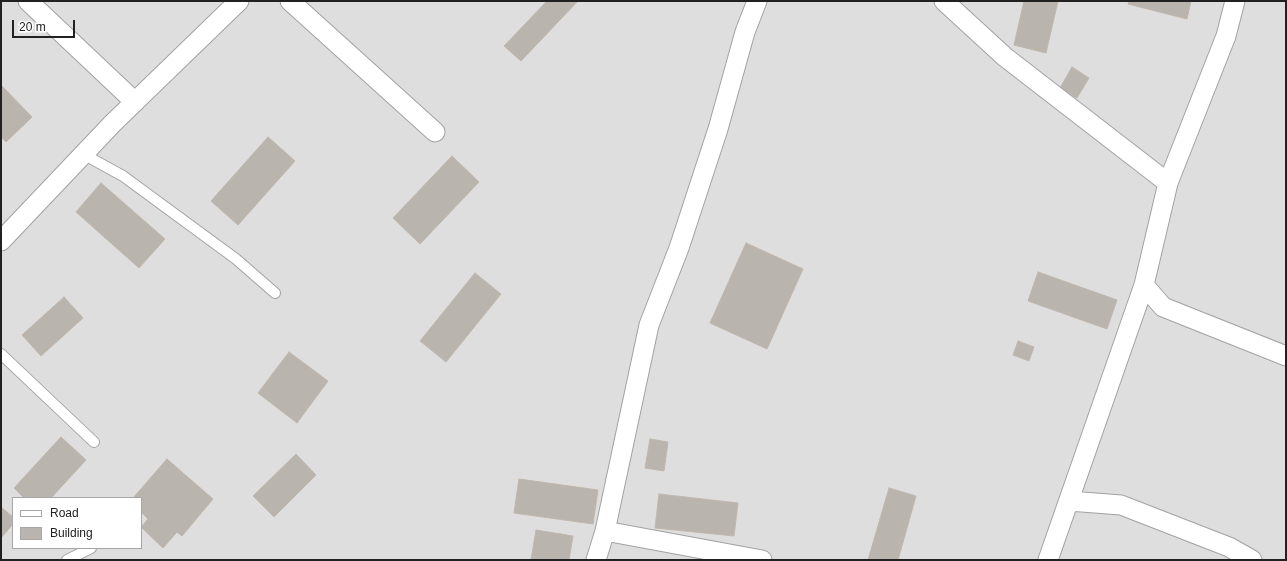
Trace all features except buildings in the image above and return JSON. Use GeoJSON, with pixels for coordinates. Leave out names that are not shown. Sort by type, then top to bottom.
{"type":"FeatureCollection","features":[{"type":"Feature","properties":{"kind":"street"},"geometry":{"type":"LineString","coordinates":[[28,1],[135,102]]}},
{"type":"Feature","properties":{"kind":"street"},"geometry":{"type":"LineString","coordinates":[[1,241],[83,154],[240,1]]}},
{"type":"Feature","properties":{"kind":"street"},"geometry":{"type":"LineString","coordinates":[[290,1],[435,132]]}},
{"type":"Feature","properties":{"kind":"street"},"geometry":{"type":"LineString","coordinates":[[596,560],[605,531],[649,325],[679,248],[718,129],[745,32],[758,1]]}},
{"type":"Feature","properties":{"kind":"street"},"geometry":{"type":"LineString","coordinates":[[944,1],[1005,57],[1168,183]]}},
{"type":"Feature","properties":{"kind":"street"},"geometry":{"type":"LineString","coordinates":[[1048,560],[1144,285],[1168,183],[1226,36],[1235,1]]}},
{"type":"Feature","properties":{"kind":"street"},"geometry":{"type":"LineString","coordinates":[[1144,285],[1163,307],[1286,356]]}},
{"type":"Feature","properties":{"kind":"street"},"geometry":{"type":"LineString","coordinates":[[1069,501],[1121,506],[1229,547],[1252,560]]}},
{"type":"Feature","properties":{"kind":"street"},"geometry":{"type":"LineString","coordinates":[[605,531],[762,560]]}},
{"type":"Feature","properties":{"kind":"lane"},"geometry":{"type":"LineString","coordinates":[[83,154],[123,176],[236,259],[275,292]]}},
{"type":"Feature","properties":{"kind":"lane"},"geometry":{"type":"LineString","coordinates":[[1,354],[94,442]]}},
{"type":"Feature","properties":{"kind":"lane"},"geometry":{"type":"LineString","coordinates":[[67,560],[89,549]]}},
{"type":"Feature","properties":{"kind":"shaded area"},"geometry":{"type":"Polygon","coordinates":[[[1,1],[1286,1],[1286,560],[1,560],[1,1]]]}}]}
